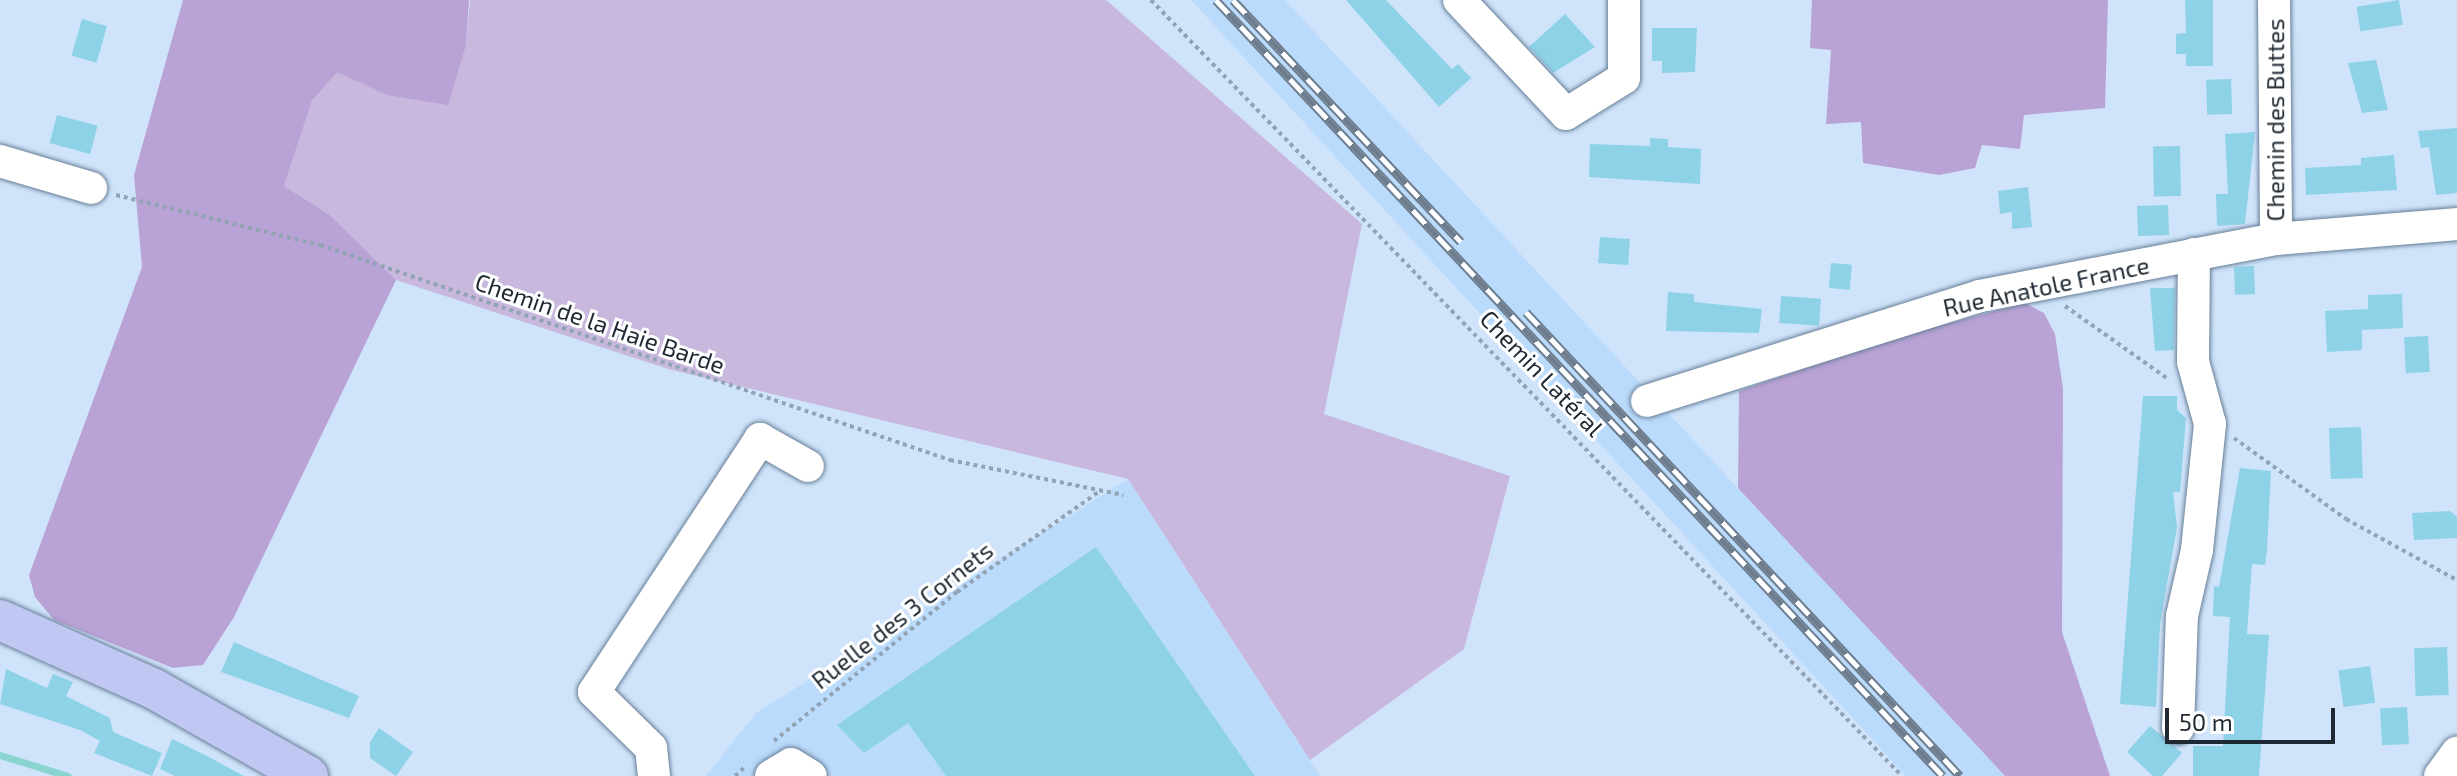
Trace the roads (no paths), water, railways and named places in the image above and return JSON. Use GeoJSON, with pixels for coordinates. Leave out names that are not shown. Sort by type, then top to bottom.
{"type":"FeatureCollection","features":[{"type":"Feature","properties":{"kind":"main road"},"geometry":{"type":"LineString","coordinates":[[0,620],[154,689],[308,776]]}},
{"type":"Feature","properties":{"kind":"street"},"geometry":{"type":"LineString","coordinates":[[1459,0],[1566,114],[1624,78],[1624,0]]}},
{"type":"Feature","properties":{"kind":"street","name":"Chemin des Buttes"},"geometry":{"type":"LineString","coordinates":[[2274,0],[2276,239]]}},
{"type":"Feature","properties":{"kind":"street"},"geometry":{"type":"LineString","coordinates":[[0,161],[91,188]]}},
{"type":"Feature","properties":{"kind":"street","name":"Rue Anatole France"},"geometry":{"type":"LineString","coordinates":[[1647,401],[1980,296],[2276,239],[2457,224]]}},
{"type":"Feature","properties":{"kind":"street"},"geometry":{"type":"LineString","coordinates":[[2178,728],[2182,616],[2197,550],[2210,424],[2193,362],[2194,254]]}},
{"type":"Feature","properties":{"kind":"street"},"geometry":{"type":"LineString","coordinates":[[654,776],[651,748],[594,692],[760,439],[808,466]]}},
{"type":"Feature","properties":{"kind":"street"},"geometry":{"type":"LineString","coordinates":[[2440,776],[2457,753]]}},
{"type":"Feature","properties":{"kind":"street"},"geometry":{"type":"LineString","coordinates":[[766,759],[791,764],[811,776]]}},
{"type":"Feature","properties":{"kind":"waterway"},"geometry":{"type":"LineString","coordinates":[[0,755],[68,776]]}},
{"type":"Feature","properties":{"kind":"railway"},"geometry":{"type":"LineString","coordinates":[[1216,0],[1943,776]]}},
{"type":"Feature","properties":{"kind":"railway"},"geometry":{"type":"LineString","coordinates":[[1233,0],[1461,242]]}},
{"type":"Feature","properties":{"kind":"railway"},"geometry":{"type":"LineString","coordinates":[[1526,312],[1960,776]]}}]}
